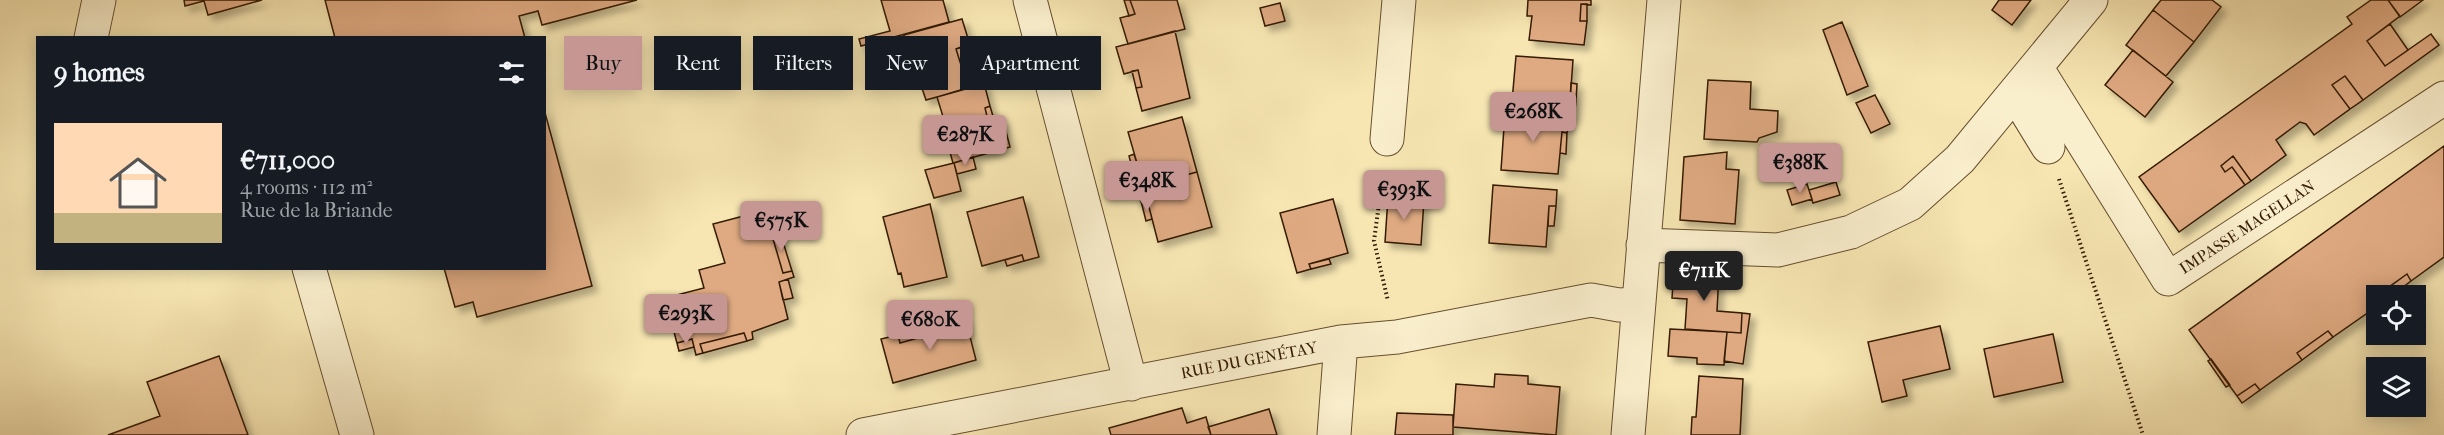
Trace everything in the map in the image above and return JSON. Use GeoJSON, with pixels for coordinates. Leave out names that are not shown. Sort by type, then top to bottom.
{"type":"FeatureCollection","features":[{"type":"Feature","properties":{"kind":"street"},"geometry":{"type":"LineString","coordinates":[[91,36],[99,0]]}},
{"type":"Feature","properties":{"kind":"street"},"geometry":{"type":"LineString","coordinates":[[1030,0],[1131,384]]}},
{"type":"Feature","properties":{"kind":"street"},"geometry":{"type":"LineString","coordinates":[[1387,139],[1400,0]]}},
{"type":"Feature","properties":{"kind":"street"},"geometry":{"type":"LineString","coordinates":[[1628,435],[1637,304],[1664,0]]}},
{"type":"Feature","properties":{"kind":"street"},"geometry":{"type":"LineString","coordinates":[[1643,245],[1778,250],[1851,232],[1910,204],[1960,159],[2091,0]]}},
{"type":"Feature","properties":{"kind":"street","name":"IMPASSE MAGELLAN"},"geometry":{"type":"LineString","coordinates":[[2036,67],[2168,279],[2444,98]]}},
{"type":"Feature","properties":{"kind":"street"},"geometry":{"type":"LineString","coordinates":[[2015,93],[2048,147]]}},
{"type":"Feature","properties":{"kind":"street"},"geometry":{"type":"LineString","coordinates":[[310,270],[357,435]]}},
{"type":"Feature","properties":{"kind":"street","name":"RUE DU GENÉTAY"},"geometry":{"type":"LineString","coordinates":[[862,435],[1341,342],[1397,337],[1591,300],[1619,305],[1637,304]]}},
{"type":"Feature","properties":{"kind":"street"},"geometry":{"type":"LineString","coordinates":[[1334,435],[1341,342]]}},
{"type":"Feature","properties":{"kind":"path"},"geometry":{"type":"LineString","coordinates":[[1387,139],[1374,241],[1397,337]]}},
{"type":"Feature","properties":{"kind":"path"},"geometry":{"type":"LineString","coordinates":[[2048,147],[2143,435]]}},
{"type":"Feature","properties":{"kind":"building"},"geometry":{"type":"Polygon","coordinates":[[[184,0],[262,0],[208,15],[204,1],[185,6],[184,0]]]}},
{"type":"Feature","properties":{"kind":"building"},"geometry":{"type":"Polygon","coordinates":[[[325,0],[637,0],[542,25],[538,11],[519,16],[524,36],[334,36],[325,0]]]}},
{"type":"Feature","properties":{"kind":"building"},"geometry":{"type":"Polygon","coordinates":[[[881,0],[943,0],[949,22],[898,36],[871,36],[890,31],[881,0]]]}},
{"type":"Feature","properties":{"kind":"building"},"geometry":{"type":"Polygon","coordinates":[[[1124,0],[1130,0],[1135,14],[1129,16],[1124,0]]]}},
{"type":"Feature","properties":{"kind":"building"},"geometry":{"type":"Polygon","coordinates":[[[1130,0],[1177,0],[1185,29],[1128,44],[1120,18],[1135,14],[1130,0]]]}},
{"type":"Feature","properties":{"kind":"building"},"geometry":{"type":"Polygon","coordinates":[[[1528,0],[1591,0],[1591,5],[1581,4],[1580,21],[1587,21],[1584,45],[1529,40],[1532,16],[1527,16],[1528,0]]]}},
{"type":"Feature","properties":{"kind":"building"},"geometry":{"type":"Polygon","coordinates":[[[1999,0],[2031,0],[2012,25],[1992,10],[1999,0]]]}},
{"type":"Feature","properties":{"kind":"building"},"geometry":{"type":"Polygon","coordinates":[[[2161,0],[2212,0],[2221,7],[2194,42],[2153,10],[2161,0]]]}},
{"type":"Feature","properties":{"kind":"building"},"geometry":{"type":"Polygon","coordinates":[[[2371,0],[2388,0],[2400,16],[2367,41],[2385,66],[2431,34],[2439,45],[2363,100],[2345,76],[2332,85],[2350,109],[2314,135],[2306,124],[2300,122],[2276,140],[2286,155],[2251,181],[2233,156],[2221,166],[2225,172],[2232,167],[2245,185],[2179,232],[2139,177],[2352,24],[2347,17],[2371,0]]]}},
{"type":"Feature","properties":{"kind":"building"},"geometry":{"type":"Polygon","coordinates":[[[2388,0],[2423,0],[2400,17],[2388,0]]]}},
{"type":"Feature","properties":{"kind":"building"},"geometry":{"type":"Polygon","coordinates":[[[1280,3],[1285,21],[1265,26],[1260,8],[1280,3]]]}},
{"type":"Feature","properties":{"kind":"building"},"geometry":{"type":"Polygon","coordinates":[[[1581,4],[1587,4],[1587,21],[1580,21],[1581,4]]]}},
{"type":"Feature","properties":{"kind":"building"},"geometry":{"type":"Polygon","coordinates":[[[2153,10],[2194,42],[2166,76],[2126,45],[2153,10]]]}},
{"type":"Feature","properties":{"kind":"building"},"geometry":{"type":"Polygon","coordinates":[[[962,19],[967,36],[960,36],[960,48],[956,49],[960,62],[960,90],[962,90],[926,100],[923,90],[948,90],[948,36],[904,35],[962,19]]]}},
{"type":"Feature","properties":{"kind":"building"},"geometry":{"type":"Polygon","coordinates":[[[1842,22],[1868,86],[1847,95],[1823,30],[1842,22]]]}},
{"type":"Feature","properties":{"kind":"building"},"geometry":{"type":"Polygon","coordinates":[[[2390,24],[2408,50],[2385,66],[2367,41],[2390,24]]]}},
{"type":"Feature","properties":{"kind":"building"},"geometry":{"type":"Polygon","coordinates":[[[1175,31],[1190,98],[1142,111],[1136,88],[1142,87],[1138,70],[1124,74],[1116,47],[1175,31]]]}},
{"type":"Feature","properties":{"kind":"building"},"geometry":{"type":"Polygon","coordinates":[[[865,37],[865,45],[861,46],[859,39],[865,37]]]}},
{"type":"Feature","properties":{"kind":"building"},"geometry":{"type":"Polygon","coordinates":[[[960,47],[960,62],[956,49],[960,47]]]}},
{"type":"Feature","properties":{"kind":"building"},"geometry":{"type":"Polygon","coordinates":[[[2133,50],[2173,82],[2145,117],[2105,85],[2133,50]]]}},
{"type":"Feature","properties":{"kind":"building"},"geometry":{"type":"Polygon","coordinates":[[[1516,56],[1573,60],[1570,102],[1576,102],[1574,118],[1511,113],[1516,56]]]}},
{"type":"Feature","properties":{"kind":"building"},"geometry":{"type":"Polygon","coordinates":[[[1138,70],[1142,87],[1136,88],[1132,71],[1138,70]]]}},
{"type":"Feature","properties":{"kind":"building"},"geometry":{"type":"Polygon","coordinates":[[[2345,76],[2363,100],[2350,109],[2332,85],[2345,76]]]}},
{"type":"Feature","properties":{"kind":"building"},"geometry":{"type":"Polygon","coordinates":[[[1708,80],[1751,82],[1750,109],[1778,111],[1777,132],[1759,138],[1757,142],[1704,139],[1708,80]]]}},
{"type":"Feature","properties":{"kind":"building"},"geometry":{"type":"Polygon","coordinates":[[[1571,83],[1577,84],[1576,102],[1570,102],[1571,83]]]}},
{"type":"Feature","properties":{"kind":"building"},"geometry":{"type":"Polygon","coordinates":[[[960,90],[986,90],[990,106],[985,108],[989,125],[1003,120],[1010,147],[953,163],[937,97],[960,90]]]}},
{"type":"Feature","properties":{"kind":"building"},"geometry":{"type":"Polygon","coordinates":[[[1875,95],[1890,124],[1871,133],[1856,103],[1875,95]]]}},
{"type":"Feature","properties":{"kind":"building"},"geometry":{"type":"Polygon","coordinates":[[[990,106],[995,123],[989,125],[985,108],[990,106]]]}},
{"type":"Feature","properties":{"kind":"building"},"geometry":{"type":"Polygon","coordinates":[[[1505,113],[1569,117],[1567,133],[1562,132],[1558,174],[1501,170],[1505,113]]]}},
{"type":"Feature","properties":{"kind":"building"},"geometry":{"type":"Polygon","coordinates":[[[546,116],[592,286],[477,317],[473,302],[455,307],[445,270],[546,270],[546,116]]]}},
{"type":"Feature","properties":{"kind":"building"},"geometry":{"type":"Polygon","coordinates":[[[1182,117],[1197,172],[1137,188],[1133,172],[1139,170],[1128,132],[1182,117]]]}},
{"type":"Feature","properties":{"kind":"building"},"geometry":{"type":"Polygon","coordinates":[[[1562,132],[1567,133],[1566,154],[1560,153],[1562,132]]]}},
{"type":"Feature","properties":{"kind":"building"},"geometry":{"type":"Polygon","coordinates":[[[2444,146],[2444,257],[2411,281],[2407,274],[2392,285],[2366,285],[2366,314],[2333,337],[2328,331],[2297,353],[2302,360],[2260,390],[2255,384],[2237,396],[2189,330],[2444,146]]]}},
{"type":"Feature","properties":{"kind":"building"},"geometry":{"type":"Polygon","coordinates":[[[1727,152],[1726,169],[1739,170],[1735,224],[1680,220],[1684,157],[1727,152]]]}},
{"type":"Feature","properties":{"kind":"building"},"geometry":{"type":"Polygon","coordinates":[[[1134,154],[1139,170],[1133,172],[1129,156],[1134,154]]]}},
{"type":"Feature","properties":{"kind":"building"},"geometry":{"type":"Polygon","coordinates":[[[2233,156],[2251,181],[2245,185],[2232,167],[2225,172],[2221,166],[2233,156]]]}},
{"type":"Feature","properties":{"kind":"building"},"geometry":{"type":"Polygon","coordinates":[[[973,157],[976,169],[957,174],[954,163],[973,157]]]}},
{"type":"Feature","properties":{"kind":"building"},"geometry":{"type":"Polygon","coordinates":[[[954,163],[961,191],[934,198],[925,170],[954,163]]]}},
{"type":"Feature","properties":{"kind":"building"},"geometry":{"type":"Polygon","coordinates":[[[1197,172],[1212,227],[1158,242],[1148,203],[1142,205],[1137,188],[1197,172]]]}},
{"type":"Feature","properties":{"kind":"building"},"geometry":{"type":"Polygon","coordinates":[[[1836,182],[1840,195],[1813,203],[1809,190],[1836,182]]]}},
{"type":"Feature","properties":{"kind":"building"},"geometry":{"type":"Polygon","coordinates":[[[1807,184],[1812,199],[1792,205],[1787,190],[1807,184]]]}},
{"type":"Feature","properties":{"kind":"building"},"geometry":{"type":"Polygon","coordinates":[[[1493,185],[1557,190],[1556,206],[1549,206],[1546,247],[1489,243],[1493,185]]]}},
{"type":"Feature","properties":{"kind":"building"},"geometry":{"type":"Polygon","coordinates":[[[1023,197],[1039,257],[1024,261],[1022,255],[982,266],[967,212],[1023,197]]]}},
{"type":"Feature","properties":{"kind":"building"},"geometry":{"type":"Polygon","coordinates":[[[1388,197],[1424,200],[1421,245],[1385,242],[1388,197]]]}},
{"type":"Feature","properties":{"kind":"building"},"geometry":{"type":"Polygon","coordinates":[[[1333,199],[1348,253],[1309,264],[1311,269],[1297,273],[1280,213],[1333,199]]]}},
{"type":"Feature","properties":{"kind":"building"},"geometry":{"type":"Polygon","coordinates":[[[1148,203],[1152,219],[1146,221],[1142,205],[1148,203]]]}},
{"type":"Feature","properties":{"kind":"building"},"geometry":{"type":"Polygon","coordinates":[[[930,204],[947,277],[904,287],[901,273],[898,274],[883,217],[930,204]]]}},
{"type":"Feature","properties":{"kind":"building"},"geometry":{"type":"Polygon","coordinates":[[[1549,206],[1556,206],[1554,226],[1548,226],[1549,206]]]}},
{"type":"Feature","properties":{"kind":"building"},"geometry":{"type":"Polygon","coordinates":[[[766,209],[771,224],[763,226],[759,212],[766,209]]]}},
{"type":"Feature","properties":{"kind":"building"},"geometry":{"type":"Polygon","coordinates":[[[759,212],[763,226],[778,222],[779,229],[771,232],[783,273],[792,271],[794,277],[779,282],[788,319],[752,332],[753,339],[747,341],[744,333],[700,344],[703,353],[696,355],[692,339],[677,343],[665,298],[704,288],[699,270],[725,263],[713,224],[759,212]]]}},
{"type":"Feature","properties":{"kind":"building"},"geometry":{"type":"Polygon","coordinates":[[[779,229],[792,271],[783,273],[771,232],[779,229]]]}},
{"type":"Feature","properties":{"kind":"building"},"geometry":{"type":"Polygon","coordinates":[[[1022,255],[1024,261],[1007,266],[1005,260],[1022,255]]]}},
{"type":"Feature","properties":{"kind":"building"},"geometry":{"type":"Polygon","coordinates":[[[1329,259],[1331,264],[1311,269],[1309,264],[1329,259]]]}},
{"type":"Feature","properties":{"kind":"building"},"geometry":{"type":"Polygon","coordinates":[[[1674,270],[1719,273],[1717,311],[1742,313],[1741,333],[1685,329],[1687,299],[1672,298],[1674,270]]]}},
{"type":"Feature","properties":{"kind":"building"},"geometry":{"type":"Polygon","coordinates":[[[2407,274],[2411,281],[2406,285],[2392,285],[2407,274]]]}},
{"type":"Feature","properties":{"kind":"building"},"geometry":{"type":"Polygon","coordinates":[[[788,279],[793,298],[783,300],[779,282],[788,279]]]}},
{"type":"Feature","properties":{"kind":"building"},"geometry":{"type":"Polygon","coordinates":[[[1742,313],[1750,314],[1743,364],[1724,361],[1727,332],[1741,333],[1742,313]]]}},
{"type":"Feature","properties":{"kind":"building"},"geometry":{"type":"Polygon","coordinates":[[[965,317],[976,360],[893,383],[881,339],[898,335],[900,343],[925,336],[923,328],[965,317]]]}},
{"type":"Feature","properties":{"kind":"building"},"geometry":{"type":"Polygon","coordinates":[[[1940,326],[1950,369],[1903,380],[1907,396],[1882,402],[1868,342],[1940,326]]]}},
{"type":"Feature","properties":{"kind":"building"},"geometry":{"type":"Polygon","coordinates":[[[923,328],[925,336],[900,343],[898,335],[923,328]]]}},
{"type":"Feature","properties":{"kind":"building"},"geometry":{"type":"Polygon","coordinates":[[[1670,329],[1727,332],[1724,365],[1697,364],[1697,358],[1668,356],[1670,329]]]}},
{"type":"Feature","properties":{"kind":"building"},"geometry":{"type":"Polygon","coordinates":[[[2328,331],[2333,337],[2302,360],[2297,353],[2328,331]]]}},
{"type":"Feature","properties":{"kind":"building"},"geometry":{"type":"Polygon","coordinates":[[[744,333],[747,341],[703,353],[700,344],[744,333]]]}},
{"type":"Feature","properties":{"kind":"building"},"geometry":{"type":"Polygon","coordinates":[[[2053,334],[2063,382],[1994,397],[1984,349],[2053,334]]]}},
{"type":"Feature","properties":{"kind":"building"},"geometry":{"type":"Polygon","coordinates":[[[692,339],[694,347],[679,351],[677,343],[692,339]]]}},
{"type":"Feature","properties":{"kind":"building"},"geometry":{"type":"Polygon","coordinates":[[[219,356],[248,435],[108,435],[160,416],[147,382],[219,356]]]}},
{"type":"Feature","properties":{"kind":"building"},"geometry":{"type":"Polygon","coordinates":[[[2211,359],[2230,385],[2226,387],[2208,361],[2211,359]]]}},
{"type":"Feature","properties":{"kind":"building"},"geometry":{"type":"Polygon","coordinates":[[[1495,374],[1528,376],[1528,384],[1560,387],[1556,435],[1453,427],[1456,384],[1494,387],[1495,374]]]}},
{"type":"Feature","properties":{"kind":"building"},"geometry":{"type":"Polygon","coordinates":[[[1699,376],[1743,379],[1740,435],[1691,435],[1692,417],[1696,417],[1699,376]]]}},
{"type":"Feature","properties":{"kind":"building"},"geometry":{"type":"Polygon","coordinates":[[[2255,384],[2260,390],[2242,403],[2237,396],[2255,384]]]}},
{"type":"Feature","properties":{"kind":"building"},"geometry":{"type":"Polygon","coordinates":[[[1182,408],[1187,423],[1206,417],[1211,435],[1111,435],[1109,428],[1182,408]]]}},
{"type":"Feature","properties":{"kind":"building"},"geometry":{"type":"Polygon","coordinates":[[[1269,409],[1277,435],[1211,435],[1208,427],[1269,409]]]}},
{"type":"Feature","properties":{"kind":"building"},"geometry":{"type":"Polygon","coordinates":[[[1397,413],[1453,415],[1453,435],[1395,435],[1397,413]]]}}]}
